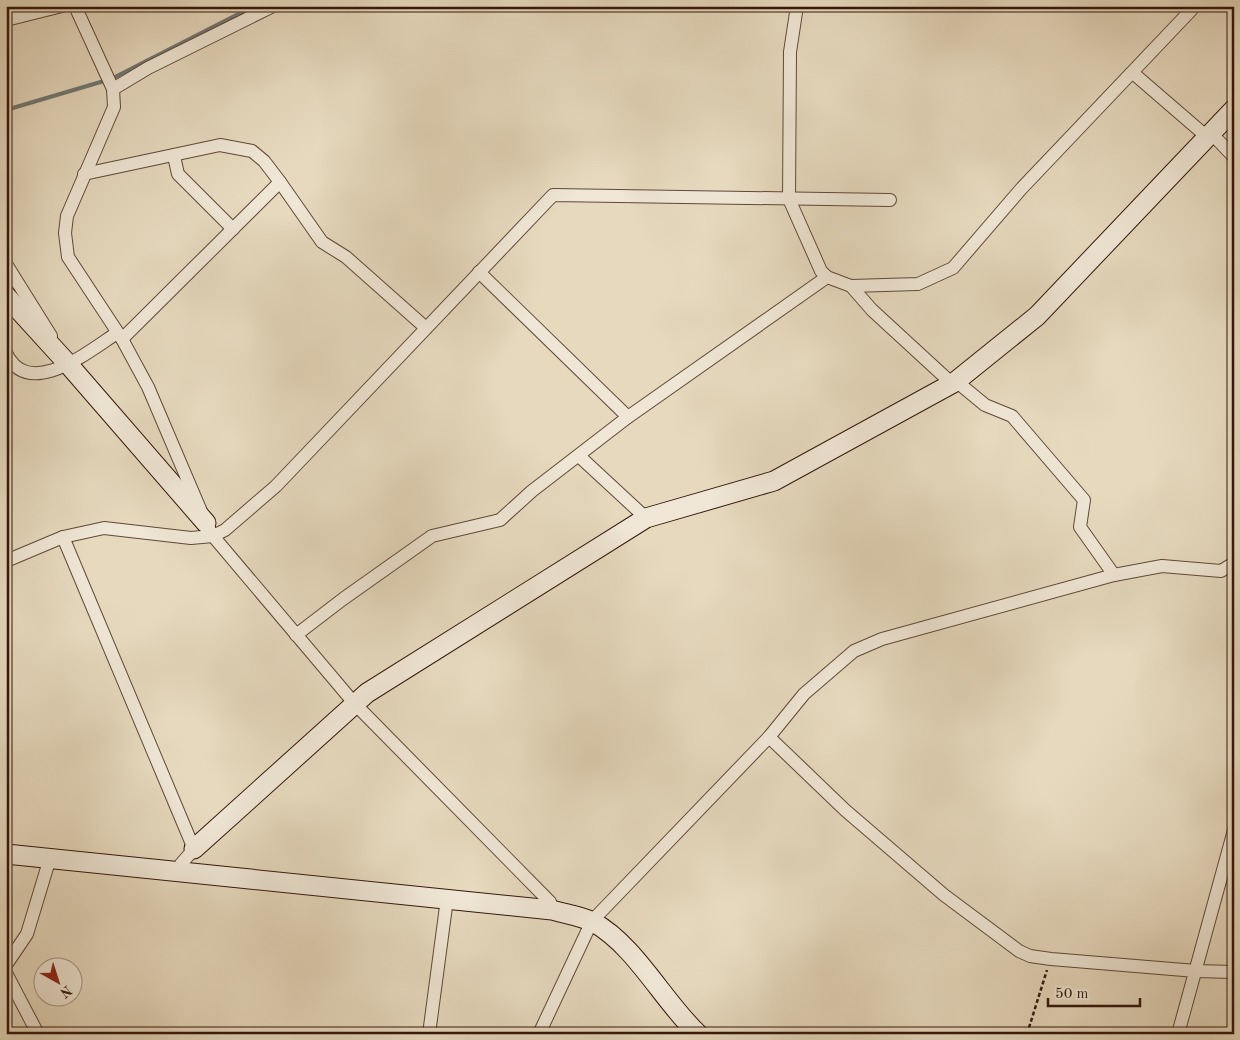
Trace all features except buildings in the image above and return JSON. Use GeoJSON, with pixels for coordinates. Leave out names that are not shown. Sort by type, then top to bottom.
{"type":"FeatureCollection","features":[{"type":"Feature","properties":{"kind":"street"},"geometry":{"type":"LineString","coordinates":[[6,20],[62,6]]}},
{"type":"Feature","properties":{"kind":"street"},"geometry":{"type":"LineString","coordinates":[[75,6],[113,89],[114,107],[67,216],[65,233],[68,257],[120,336],[148,387],[209,530]]}},
{"type":"Feature","properties":{"kind":"street"},"geometry":{"type":"LineString","coordinates":[[113,89],[148,68],[272,6]]}},
{"type":"Feature","properties":{"kind":"street"},"geometry":{"type":"LineString","coordinates":[[797,6],[790,52],[789,199],[820,271],[827,277],[851,286],[918,284],[953,268],[1021,189],[1133,74],[1195,6]]}},
{"type":"Feature","properties":{"kind":"street"},"geometry":{"type":"LineString","coordinates":[[1133,74],[1234,157]]}},
{"type":"Feature","properties":{"kind":"street"},"geometry":{"type":"LineString","coordinates":[[178,872],[181,864],[194,849],[354,703],[646,518],[774,481],[955,382],[1037,316],[1208,134],[1234,109]]}},
{"type":"Feature","properties":{"kind":"street"},"geometry":{"type":"LineString","coordinates":[[84,174],[220,145],[239,147],[252,151],[264,161],[322,242],[346,257],[426,328]]}},
{"type":"Feature","properties":{"kind":"street"},"geometry":{"type":"LineString","coordinates":[[174,156],[178,174],[233,229]]}},
{"type":"Feature","properties":{"kind":"street"},"geometry":{"type":"LineString","coordinates":[[6,353],[11,362],[26,373],[46,373],[68,364],[120,336],[280,182]]}},
{"type":"Feature","properties":{"kind":"street"},"geometry":{"type":"LineString","coordinates":[[6,561],[63,537],[104,528],[191,538],[209,530],[225,530],[276,486],[552,195],[890,200]]}},
{"type":"Feature","properties":{"kind":"street"},"geometry":{"type":"LineString","coordinates":[[6,264],[68,364]]}},
{"type":"Feature","properties":{"kind":"street"},"geometry":{"type":"LineString","coordinates":[[479,272],[628,417]]}},
{"type":"Feature","properties":{"kind":"street"},"geometry":{"type":"LineString","coordinates":[[296,635],[432,536],[500,520],[532,491],[628,417],[827,277]]}},
{"type":"Feature","properties":{"kind":"street"},"geometry":{"type":"LineString","coordinates":[[851,286],[872,310],[947,379],[955,382],[985,405],[1012,416],[1084,500],[1080,527],[1114,575]]}},
{"type":"Feature","properties":{"kind":"street"},"geometry":{"type":"LineString","coordinates":[[6,296],[68,364],[354,703],[550,902],[552,910]]}},
{"type":"Feature","properties":{"kind":"street"},"geometry":{"type":"LineString","coordinates":[[579,456],[646,518]]}},
{"type":"Feature","properties":{"kind":"street"},"geometry":{"type":"LineString","coordinates":[[63,537],[194,849]]}},
{"type":"Feature","properties":{"kind":"street"},"geometry":{"type":"LineString","coordinates":[[539,1034],[592,921],[770,736],[804,694],[854,651],[882,639],[1114,575],[1162,566],[1228,573],[1234,563]]}},
{"type":"Feature","properties":{"kind":"street"},"geometry":{"type":"LineString","coordinates":[[770,736],[845,810],[944,895],[1019,951],[1030,956],[1051,959],[1196,971],[1234,972]]}},
{"type":"Feature","properties":{"kind":"street"},"geometry":{"type":"LineString","coordinates":[[1178,1034],[1234,830]]}},
{"type":"Feature","properties":{"kind":"street"},"geometry":{"type":"LineString","coordinates":[[6,854],[552,910],[592,921],[611,935],[627,951],[683,1020],[698,1034]]}},
{"type":"Feature","properties":{"kind":"street"},"geometry":{"type":"LineString","coordinates":[[6,965],[27,934],[50,858]]}},
{"type":"Feature","properties":{"kind":"street"},"geometry":{"type":"LineString","coordinates":[[429,1034],[447,899]]}},
{"type":"Feature","properties":{"kind":"street"},"geometry":{"type":"LineString","coordinates":[[6,973],[38,1034]]}},
{"type":"Feature","properties":{"kind":"path"},"geometry":{"type":"LineString","coordinates":[[1027,1034],[1051,959]]}},
{"type":"Feature","properties":{"kind":"waterway"},"geometry":{"type":"LineString","coordinates":[[115,77],[254,6]]}},
{"type":"Feature","properties":{"kind":"waterway"},"geometry":{"type":"LineString","coordinates":[[6,110],[104,81]]}}]}
